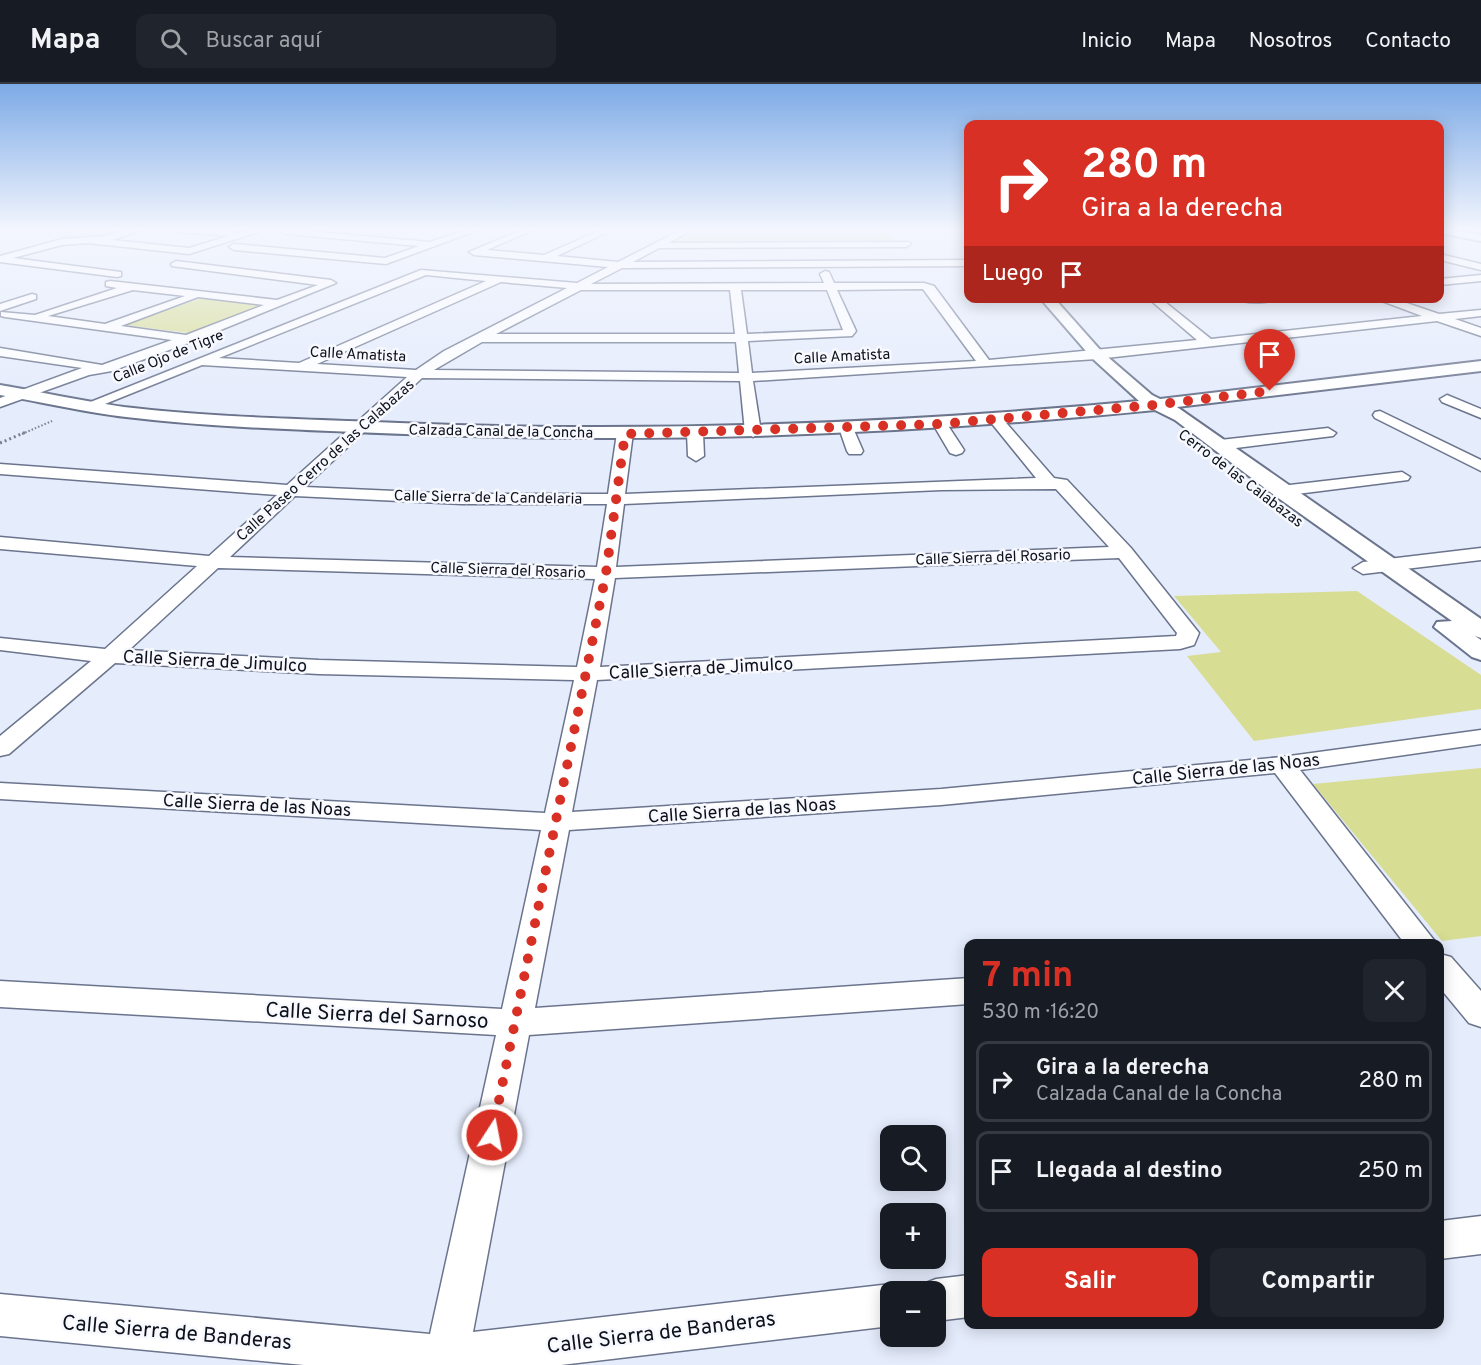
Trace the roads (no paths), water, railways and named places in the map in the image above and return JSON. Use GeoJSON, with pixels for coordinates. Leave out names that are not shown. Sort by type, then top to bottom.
{"type":"FeatureCollection","features":[{"type":"Feature","properties":{"kind":"street"},"geometry":{"type":"LineString","coordinates":[[33,318],[124,289]]}},
{"type":"Feature","properties":{"kind":"street"},"geometry":{"type":"LineString","coordinates":[[157,289],[280,304]]}},
{"type":"Feature","properties":{"kind":"street"},"geometry":{"type":"LineString","coordinates":[[0,351],[107,368],[317,289]]}},
{"type":"Feature","properties":{"kind":"street","name":"Calle Ojo de Tigre"},"geometry":{"type":"LineString","coordinates":[[92,405],[383,289]]}},
{"type":"Feature","properties":{"kind":"street"},"geometry":{"type":"LineString","coordinates":[[299,368],[477,289]]}},
{"type":"Feature","properties":{"kind":"street","name":"Calle Paseo Cerro de las Calabazas"},"geometry":{"type":"LineString","coordinates":[[0,748],[110,656],[366,425],[419,374],[478,338],[574,289]]}},
{"type":"Feature","properties":{"kind":"street"},"geometry":{"type":"LineString","coordinates":[[735,289],[753,428]]}},
{"type":"Feature","properties":{"kind":"street"},"geometry":{"type":"LineString","coordinates":[[478,338],[742,338],[848,333],[850,332],[831,289]]}},
{"type":"Feature","properties":{"kind":"street"},"geometry":{"type":"LineString","coordinates":[[931,289],[984,364]]}},
{"type":"Feature","properties":{"kind":"street"},"geometry":{"type":"LineString","coordinates":[[3,311],[32,297],[9,293]]}},
{"type":"Feature","properties":{"kind":"street"},"geometry":{"type":"LineString","coordinates":[[105,327],[201,294]]}},
{"type":"Feature","properties":{"kind":"street"},"geometry":{"type":"LineString","coordinates":[[1050,303],[1097,355],[1150,402]]}},
{"type":"Feature","properties":{"kind":"street"},"geometry":{"type":"LineString","coordinates":[[1159,303],[1208,343]]}},
{"type":"Feature","properties":{"kind":"street"},"geometry":{"type":"LineString","coordinates":[[1394,303],[1481,332]]}},
{"type":"Feature","properties":{"kind":"street"},"geometry":{"type":"LineString","coordinates":[[3,311],[33,318],[187,339]]}},
{"type":"Feature","properties":{"kind":"street","name":"Calle Amatista"},"geometry":{"type":"LineString","coordinates":[[202,361],[419,374],[746,377],[984,364],[1097,355],[1481,313]]}},
{"type":"Feature","properties":{"kind":"street","name":"Calzada Canal de la Concha"},"geometry":{"type":"LineString","coordinates":[[0,390],[162,415],[625,434],[695,433],[1150,402],[1481,357]]}},
{"type":"Feature","properties":{"kind":"street","name":"Calzada Canal de la Concha"},"geometry":{"type":"LineString","coordinates":[[366,425],[846,428],[940,424],[996,420],[1481,366]]}},
{"type":"Feature","properties":{"kind":"street"},"geometry":{"type":"LineString","coordinates":[[0,403],[33,396],[103,374],[107,368]]}},
{"type":"Feature","properties":{"kind":"street"},"geometry":{"type":"LineString","coordinates":[[0,412],[33,396]]}},
{"type":"Feature","properties":{"kind":"street"},"geometry":{"type":"LineString","coordinates":[[1447,399],[1481,414]]}},
{"type":"Feature","properties":{"kind":"street","name":"Cerro de las Calabazas"},"geometry":{"type":"LineString","coordinates":[[1150,402],[1181,416],[1281,491],[1481,630]]}},
{"type":"Feature","properties":{"kind":"street","name":"Cerro de las Calabazas"},"geometry":{"type":"LineString","coordinates":[[1150,402],[1162,418],[1197,447],[1481,652]]}},
{"type":"Feature","properties":{"kind":"street"},"geometry":{"type":"LineString","coordinates":[[1380,415],[1481,466]]}},
{"type":"Feature","properties":{"kind":"street"},"geometry":{"type":"LineString","coordinates":[[996,420],[1049,483],[1061,484],[1124,552]]}},
{"type":"Feature","properties":{"kind":"street"},"geometry":{"type":"LineString","coordinates":[[940,424],[956,450]]}},
{"type":"Feature","properties":{"kind":"street"},"geometry":{"type":"LineString","coordinates":[[846,428],[855,451]]}},
{"type":"Feature","properties":{"kind":"street"},"geometry":{"type":"LineString","coordinates":[[695,433],[696,456]]}},
{"type":"Feature","properties":{"kind":"street"},"geometry":{"type":"LineString","coordinates":[[1220,445],[1328,433]]}},
{"type":"Feature","properties":{"kind":"street"},"geometry":{"type":"LineString","coordinates":[[445,1361],[606,573],[625,434]]}},
{"type":"Feature","properties":{"kind":"street","name":"Calle Sierra de la Candelaria"},"geometry":{"type":"LineString","coordinates":[[0,470],[291,492],[615,499],[1049,483]]}},
{"type":"Feature","properties":{"kind":"street"},"geometry":{"type":"LineString","coordinates":[[1281,491],[1402,477]]}},
{"type":"Feature","properties":{"kind":"street","name":"Calle Sierra del Rosario"},"geometry":{"type":"LineString","coordinates":[[0,543],[214,562],[606,573],[1124,552]]}},
{"type":"Feature","properties":{"kind":"street","name":"Calle Sierra de Jimulco"},"geometry":{"type":"LineString","coordinates":[[0,644],[110,656],[319,667],[586,674],[1180,643],[1186,640],[1188,633],[1124,552]]}},
{"type":"Feature","properties":{"kind":"street"},"geometry":{"type":"LineString","coordinates":[[1363,568],[1481,554]]}},
{"type":"Feature","properties":{"kind":"street","name":"Calle Sierra de las Noas"},"geometry":{"type":"LineString","coordinates":[[0,791],[555,822],[941,797],[1282,765],[1481,737]]}},
{"type":"Feature","properties":{"kind":"street"},"geometry":{"type":"LineString","coordinates":[[1282,765],[1418,939]]}},
{"type":"Feature","properties":{"kind":"street"},"geometry":{"type":"LineString","coordinates":[[1444,971],[1481,1014]]}},
{"type":"Feature","properties":{"kind":"street","name":"Calle Sierra del Sarnoso"},"geometry":{"type":"LineString","coordinates":[[0,994],[515,1023],[964,991]]}},
{"type":"Feature","properties":{"kind":"street"},"geometry":{"type":"LineString","coordinates":[[1444,1240],[1481,1236]]}},
{"type":"Feature","properties":{"kind":"street"},"geometry":{"type":"LineString","coordinates":[[946,1299],[964,1297]]}},
{"type":"Feature","properties":{"kind":"street","name":"Calle Sierra de Banderas"},"geometry":{"type":"LineString","coordinates":[[0,1315],[445,1361],[880,1306]]}}]}
